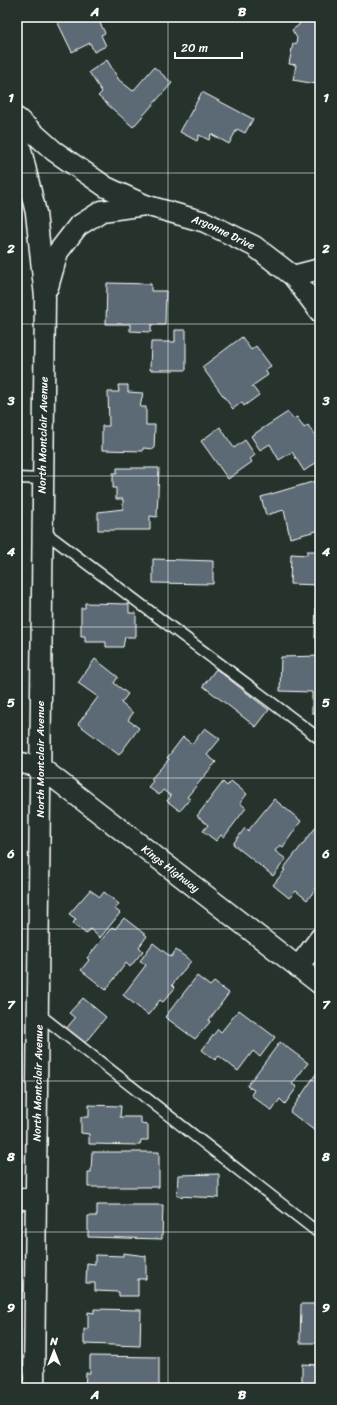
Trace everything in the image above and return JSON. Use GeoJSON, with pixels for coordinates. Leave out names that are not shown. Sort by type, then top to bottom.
{"type":"FeatureCollection","features":[{"type":"Feature","properties":{"kind":"street","name":"Argonne Drive"},"geometry":{"type":"LineString","coordinates":[[17,118],[54,151],[106,187],[145,205],[205,222],[254,246],[293,276],[320,312]]}},
{"type":"Feature","properties":{"kind":"street","name":"North Montclair Avenue"},"geometry":{"type":"LineString","coordinates":[[17,133],[36,213],[45,297],[42,479],[39,1014],[26,1199],[34,1388]]}},
{"type":"Feature","properties":{"kind":"street","name":"Argonne Drive"},"geometry":{"type":"LineString","coordinates":[[45,297],[58,252],[78,226],[102,211],[145,205]]}},
{"type":"Feature","properties":{"kind":"street"},"geometry":{"type":"LineString","coordinates":[[293,276],[320,269]]}},
{"type":"Feature","properties":{"kind":"street","name":"Kings Highway"},"geometry":{"type":"LineString","coordinates":[[17,762],[40,767],[320,984]]}},
{"type":"Feature","properties":{"kind":"street"},"geometry":{"type":"LineString","coordinates":[[298,967],[320,938]]}},
{"type":"Feature","properties":{"kind":"lane"},"geometry":{"type":"LineString","coordinates":[[17,478],[42,479]]}},
{"type":"Feature","properties":{"kind":"lane"},"geometry":{"type":"LineString","coordinates":[[42,530],[320,739]]}},
{"type":"Feature","properties":{"kind":"lane"},"geometry":{"type":"LineString","coordinates":[[39,1014],[320,1234]]}},
{"type":"Feature","properties":{"kind":"building"},"geometry":{"type":"Polygon","coordinates":[[[55,17],[97,17],[105,33],[101,35],[106,46],[94,52],[90,43],[72,52],[55,17]]]}},
{"type":"Feature","properties":{"kind":"building"},"geometry":{"type":"Polygon","coordinates":[[[286,17],[320,17],[320,77],[317,76],[316,84],[293,80],[296,65],[289,64],[293,43],[296,44],[297,38],[292,30],[299,25],[300,20],[286,17]]]}},
{"type":"Feature","properties":{"kind":"building"},"geometry":{"type":"Polygon","coordinates":[[[107,60],[119,80],[133,91],[154,67],[172,83],[133,127],[98,96],[102,92],[89,72],[107,60]]]}},
{"type":"Feature","properties":{"kind":"building"},"geometry":{"type":"Polygon","coordinates":[[[202,92],[253,119],[245,133],[237,129],[229,144],[211,134],[209,140],[199,135],[197,141],[180,132],[202,92]]]}},
{"type":"Feature","properties":{"kind":"building"},"geometry":{"type":"Polygon","coordinates":[[[107,283],[151,284],[151,291],[166,291],[165,325],[151,325],[151,332],[130,331],[130,324],[106,324],[107,283]]]}},
{"type":"Feature","properties":{"kind":"building"},"geometry":{"type":"Polygon","coordinates":[[[175,330],[186,330],[186,370],[150,370],[151,342],[175,342],[175,330]]]}},
{"type":"Feature","properties":{"kind":"building"},"geometry":{"type":"Polygon","coordinates":[[[242,337],[251,350],[256,346],[271,366],[265,370],[268,375],[252,386],[259,395],[244,406],[242,402],[233,409],[202,367],[242,337]]]}},
{"type":"Feature","properties":{"kind":"building"},"geometry":{"type":"Polygon","coordinates":[[[118,385],[128,385],[128,392],[143,393],[140,407],[146,407],[146,425],[155,425],[154,449],[143,448],[143,451],[102,450],[102,426],[109,426],[108,392],[119,392],[118,385]]]}},
{"type":"Feature","properties":{"kind":"building"},"geometry":{"type":"Polygon","coordinates":[[[288,412],[293,419],[297,417],[304,428],[308,425],[319,442],[316,444],[320,450],[320,460],[304,471],[292,452],[279,460],[270,444],[260,450],[251,436],[288,412]]]}},
{"type":"Feature","properties":{"kind":"building"},"geometry":{"type":"Polygon","coordinates":[[[220,427],[234,448],[245,440],[255,455],[250,459],[252,462],[228,479],[201,441],[220,427]]]}},
{"type":"Feature","properties":{"kind":"building"},"geometry":{"type":"Polygon","coordinates":[[[117,468],[159,468],[157,517],[150,516],[150,530],[98,530],[98,512],[123,509],[123,499],[116,499],[116,488],[113,488],[113,473],[117,473],[117,468]]]}},
{"type":"Feature","properties":{"kind":"building"},"geometry":{"type":"Polygon","coordinates":[[[319,480],[320,530],[290,538],[284,510],[266,515],[261,497],[319,480]]]}},
{"type":"Feature","properties":{"kind":"building"},"geometry":{"type":"Polygon","coordinates":[[[307,551],[320,551],[320,585],[290,584],[291,554],[307,555],[307,551]]]}},
{"type":"Feature","properties":{"kind":"building"},"geometry":{"type":"Polygon","coordinates":[[[153,559],[213,561],[213,584],[153,583],[153,559]]]}},
{"type":"Feature","properties":{"kind":"building"},"geometry":{"type":"Polygon","coordinates":[[[316,599],[320,599],[320,638],[315,638],[316,599]]]}},
{"type":"Feature","properties":{"kind":"building"},"geometry":{"type":"Polygon","coordinates":[[[85,603],[129,604],[129,613],[136,613],[136,637],[125,637],[123,647],[106,647],[106,642],[85,642],[85,636],[81,636],[81,608],[85,608],[85,603]]]}},
{"type":"Feature","properties":{"kind":"building"},"geometry":{"type":"Polygon","coordinates":[[[320,656],[320,713],[312,713],[312,692],[280,691],[281,657],[320,656]]]}},
{"type":"Feature","properties":{"kind":"building"},"geometry":{"type":"Polygon","coordinates":[[[95,659],[118,677],[114,683],[128,694],[121,703],[133,713],[128,720],[139,728],[119,755],[78,724],[98,697],[78,683],[95,659]]]}},
{"type":"Feature","properties":{"kind":"building"},"geometry":{"type":"Polygon","coordinates":[[[216,669],[269,710],[256,727],[203,686],[216,669]]]}},
{"type":"Feature","properties":{"kind":"building"},"geometry":{"type":"Polygon","coordinates":[[[205,728],[220,739],[207,755],[216,762],[187,797],[190,799],[180,811],[167,801],[171,796],[163,790],[159,795],[148,787],[153,781],[151,779],[169,759],[167,758],[183,737],[192,744],[205,728]]]}},
{"type":"Feature","properties":{"kind":"building"},"geometry":{"type":"Polygon","coordinates":[[[231,781],[247,794],[240,803],[246,808],[224,837],[221,835],[216,841],[203,831],[208,825],[197,816],[223,782],[227,786],[231,781]]]}},
{"type":"Feature","properties":{"kind":"building"},"geometry":{"type":"Polygon","coordinates":[[[274,799],[301,821],[283,847],[280,845],[275,851],[286,859],[273,876],[233,844],[245,828],[248,831],[274,799]]]}},
{"type":"Feature","properties":{"kind":"building"},"geometry":{"type":"Polygon","coordinates":[[[320,822],[320,884],[307,900],[296,891],[289,898],[273,885],[285,870],[283,869],[320,822]]]}},
{"type":"Feature","properties":{"kind":"building"},"geometry":{"type":"Polygon","coordinates":[[[90,890],[100,897],[104,892],[119,904],[115,909],[120,913],[100,938],[90,929],[86,934],[73,923],[76,919],[69,914],[90,890]]]}},
{"type":"Feature","properties":{"kind":"building"},"geometry":{"type":"Polygon","coordinates":[[[124,918],[147,936],[139,947],[143,951],[130,967],[126,963],[106,990],[81,970],[89,960],[87,958],[112,927],[115,929],[124,918]]]}},
{"type":"Feature","properties":{"kind":"building"},"geometry":{"type":"Polygon","coordinates":[[[153,943],[171,957],[176,950],[191,961],[172,985],[175,988],[163,1002],[160,1000],[148,1015],[123,995],[146,965],[140,961],[153,943]]]}},
{"type":"Feature","properties":{"kind":"building"},"geometry":{"type":"Polygon","coordinates":[[[197,976],[210,986],[214,982],[229,993],[209,1020],[210,1022],[195,1039],[165,1017],[197,976]]]}},
{"type":"Feature","properties":{"kind":"building"},"geometry":{"type":"Polygon","coordinates":[[[83,998],[106,1017],[83,1045],[65,1030],[75,1018],[69,1013],[83,998]]]}},
{"type":"Feature","properties":{"kind":"building"},"geometry":{"type":"Polygon","coordinates":[[[239,1010],[275,1037],[260,1057],[253,1051],[238,1071],[219,1056],[215,1060],[202,1050],[218,1029],[221,1032],[239,1010]]]}},
{"type":"Feature","properties":{"kind":"building"},"geometry":{"type":"Polygon","coordinates":[[[280,1042],[308,1063],[292,1084],[297,1087],[285,1104],[280,1099],[272,1111],[251,1095],[254,1090],[247,1086],[280,1042]]]}},
{"type":"Feature","properties":{"kind":"building"},"geometry":{"type":"Polygon","coordinates":[[[318,1071],[320,1072],[320,1124],[315,1131],[290,1112],[318,1071]]]}},
{"type":"Feature","properties":{"kind":"building"},"geometry":{"type":"Polygon","coordinates":[[[89,1105],[121,1106],[120,1117],[141,1117],[141,1124],[148,1125],[148,1140],[141,1140],[140,1145],[89,1144],[89,1134],[81,1133],[81,1117],[89,1117],[89,1105]]]}},
{"type":"Feature","properties":{"kind":"building"},"geometry":{"type":"Polygon","coordinates":[[[92,1152],[159,1152],[159,1187],[88,1187],[88,1172],[91,1172],[92,1152]]]}},
{"type":"Feature","properties":{"kind":"building"},"geometry":{"type":"Polygon","coordinates":[[[219,1174],[219,1198],[177,1196],[178,1175],[219,1174]]]}},
{"type":"Feature","properties":{"kind":"building"},"geometry":{"type":"Polygon","coordinates":[[[97,1205],[163,1205],[162,1239],[88,1237],[88,1216],[97,1216],[97,1205]]]}},
{"type":"Feature","properties":{"kind":"building"},"geometry":{"type":"Polygon","coordinates":[[[123,1253],[146,1256],[146,1279],[138,1279],[138,1296],[119,1296],[119,1292],[95,1291],[95,1283],[86,1283],[87,1263],[95,1264],[95,1255],[123,1256],[123,1253]]]}},
{"type":"Feature","properties":{"kind":"building"},"geometry":{"type":"Polygon","coordinates":[[[301,1304],[320,1304],[320,1343],[300,1343],[301,1304]]]}},
{"type":"Feature","properties":{"kind":"building"},"geometry":{"type":"Polygon","coordinates":[[[94,1309],[141,1310],[140,1346],[84,1344],[84,1329],[88,1329],[88,1312],[94,1313],[94,1309]]]}},
{"type":"Feature","properties":{"kind":"building"},"geometry":{"type":"Polygon","coordinates":[[[90,1356],[159,1357],[159,1388],[85,1388],[86,1373],[90,1373],[90,1356]]]}},
{"type":"Feature","properties":{"kind":"building"},"geometry":{"type":"Polygon","coordinates":[[[302,1364],[320,1365],[320,1388],[302,1388],[302,1364]]]}}]}
